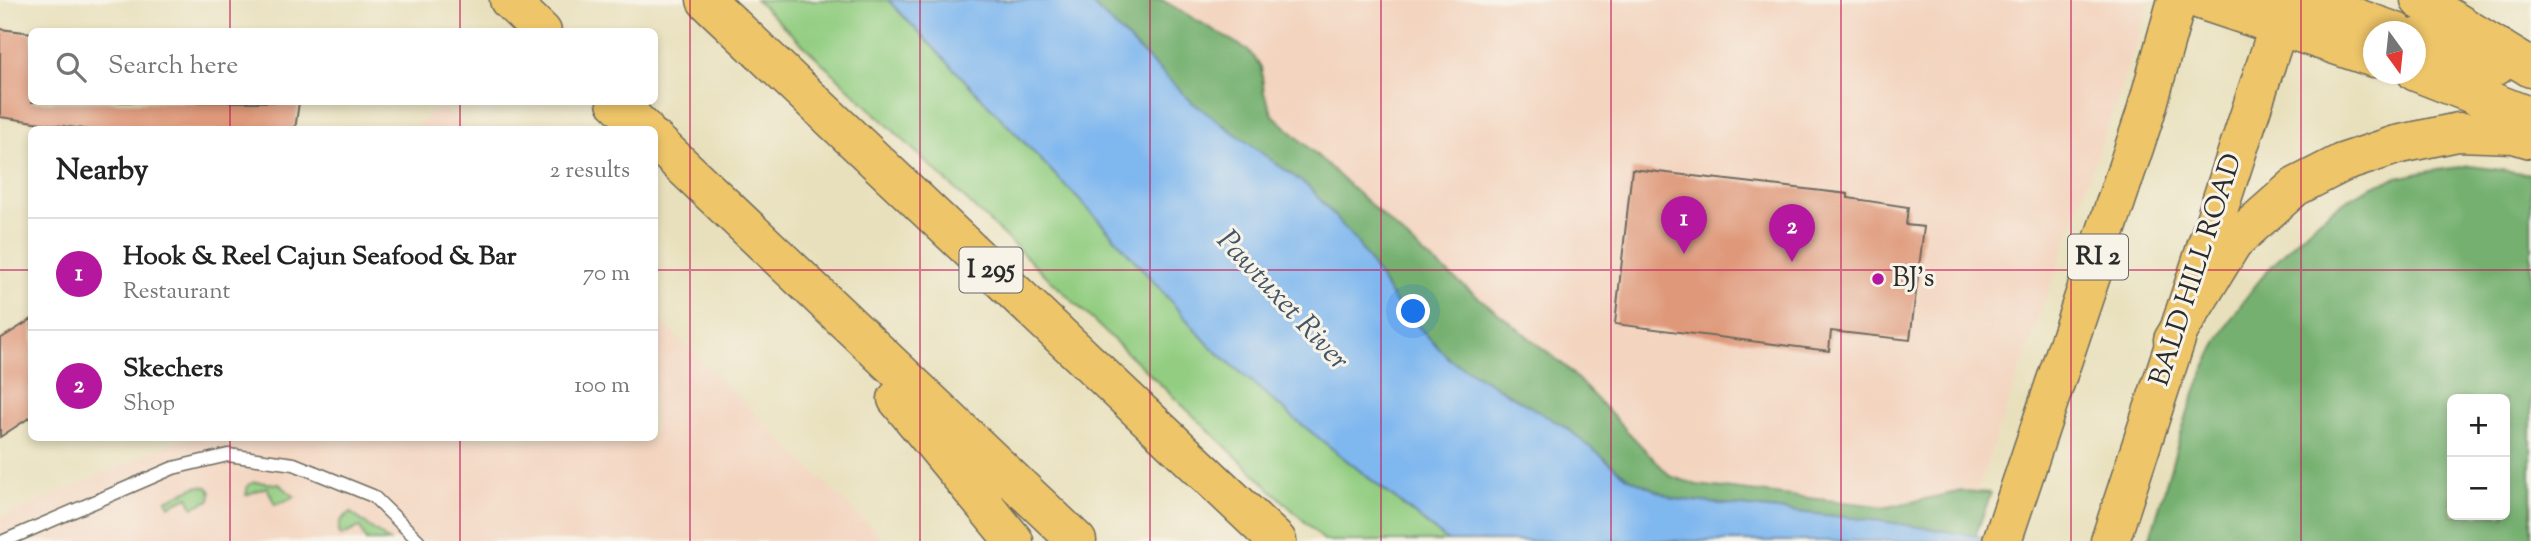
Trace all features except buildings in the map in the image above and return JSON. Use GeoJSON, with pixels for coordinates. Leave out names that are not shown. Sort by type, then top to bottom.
{"type":"FeatureCollection","features":[{"type":"Feature","properties":{"kind":"main road"},"geometry":{"type":"LineString","coordinates":[[509,0],[538,28]]}},
{"type":"Feature","properties":{"kind":"main road","name":"I 295"},"geometry":{"type":"LineString","coordinates":[[706,0],[1277,541]]}},
{"type":"Feature","properties":{"kind":"main road","name":"RI 2"},"geometry":{"type":"LineString","coordinates":[[2007,526],[2145,115],[2177,0]]}},
{"type":"Feature","properties":{"kind":"main road"},"geometry":{"type":"LineString","coordinates":[[2200,0],[2282,13],[2363,53]]}},
{"type":"Feature","properties":{"kind":"main road"},"geometry":{"type":"LineString","coordinates":[[2306,0],[2365,21]]}},
{"type":"Feature","properties":{"kind":"main road"},"geometry":{"type":"LineString","coordinates":[[2420,0],[2531,68]]}},
{"type":"Feature","properties":{"kind":"main road","name":"BALD HILL ROAD"},"geometry":{"type":"LineString","coordinates":[[2111,537],[2282,13]]}},
{"type":"Feature","properties":{"kind":"main road"},"geometry":{"type":"LineString","coordinates":[[2426,42],[2531,79]]}},
{"type":"Feature","properties":{"kind":"main road"},"geometry":{"type":"LineString","coordinates":[[2426,76],[2531,117]]}},
{"type":"Feature","properties":{"kind":"main road"},"geometry":{"type":"LineString","coordinates":[[618,105],[641,126]]}},
{"type":"Feature","properties":{"kind":"main road"},"geometry":{"type":"LineString","coordinates":[[2174,340],[2233,242],[2295,187],[2342,163],[2396,145],[2458,132],[2514,134],[2531,139]]}},
{"type":"Feature","properties":{"kind":"main road"},"geometry":{"type":"LineString","coordinates":[[658,143],[1077,541]]}},
{"type":"Feature","properties":{"kind":"main road"},"geometry":{"type":"LineString","coordinates":[[703,185],[850,344],[1014,541]]}},
{"type":"Feature","properties":{"kind":"lane"},"geometry":{"type":"LineString","coordinates":[[4,541],[173,468],[228,455],[294,464],[373,496],[419,541]]}},
{"type":"Feature","properties":{"kind":"shaded area"},"geometry":{"type":"Polygon","coordinates":[[[1120,0],[2150,0],[2118,97],[1960,538],[1663,512],[1120,0]]]}},
{"type":"Feature","properties":{"kind":"shaded area"},"geometry":{"type":"Polygon","coordinates":[[[441,105],[463,126],[417,126],[441,105]]]}},
{"type":"Feature","properties":{"kind":"shaded area"},"geometry":{"type":"Polygon","coordinates":[[[658,318],[884,541],[0,541],[0,518],[177,441],[658,441],[658,318]]]}},
{"type":"Feature","properties":{"kind":"green space"},"geometry":{"type":"Polygon","coordinates":[[[756,0],[888,0],[1108,230],[1210,346],[1295,419],[1448,541],[1325,541],[756,0]]]}},
{"type":"Feature","properties":{"kind":"green space"},"geometry":{"type":"Polygon","coordinates":[[[1088,0],[1162,0],[1248,50],[1261,67],[1264,93],[1273,115],[1425,255],[1565,366],[1670,476],[1697,485],[1888,507],[1962,491],[1991,493],[1975,537],[1881,521],[1674,499],[1627,477],[1568,429],[1449,359],[1396,303],[1356,241],[1310,188],[1193,103],[1088,0]]]}},
{"type":"Feature","properties":{"kind":"green space"},"geometry":{"type":"Polygon","coordinates":[[[2470,166],[2531,174],[2531,541],[2149,541],[2203,372],[2227,326],[2244,301],[2285,252],[2332,210],[2381,183],[2425,172],[2470,166]]]}},
{"type":"Feature","properties":{"kind":"green space"},"geometry":{"type":"Polygon","coordinates":[[[255,482],[279,484],[295,497],[275,505],[267,487],[246,495],[248,485],[255,482]]]}},
{"type":"Feature","properties":{"kind":"green space"},"geometry":{"type":"Polygon","coordinates":[[[198,486],[207,487],[211,492],[210,500],[193,507],[188,497],[169,506],[166,500],[198,486]]]}},
{"type":"Feature","properties":{"kind":"green space"},"geometry":{"type":"Polygon","coordinates":[[[351,513],[389,541],[366,541],[360,527],[341,536],[340,522],[351,513]]]}},
{"type":"Feature","properties":{"kind":"water","name":"Pawtuxet River"},"geometry":{"type":"Polygon","coordinates":[[[888,0],[1088,0],[1193,103],[1310,188],[1356,241],[1396,303],[1449,359],[1568,429],[1627,477],[1674,499],[1881,521],[2008,541],[1448,541],[1295,419],[1210,346],[1108,230],[888,0]]]}},
{"type":"Feature","properties":{"kind":"place","name":"Hook & Reel Cajun Seafood & Bar"},"geometry":{"type":"Point","coordinates":[1684,254]}},
{"type":"Feature","properties":{"kind":"place","name":"Skechers"},"geometry":{"type":"Point","coordinates":[1792,262]}},
{"type":"Feature","properties":{"kind":"place","name":"BJ's"},"geometry":{"type":"Point","coordinates":[1878,279]}}]}
